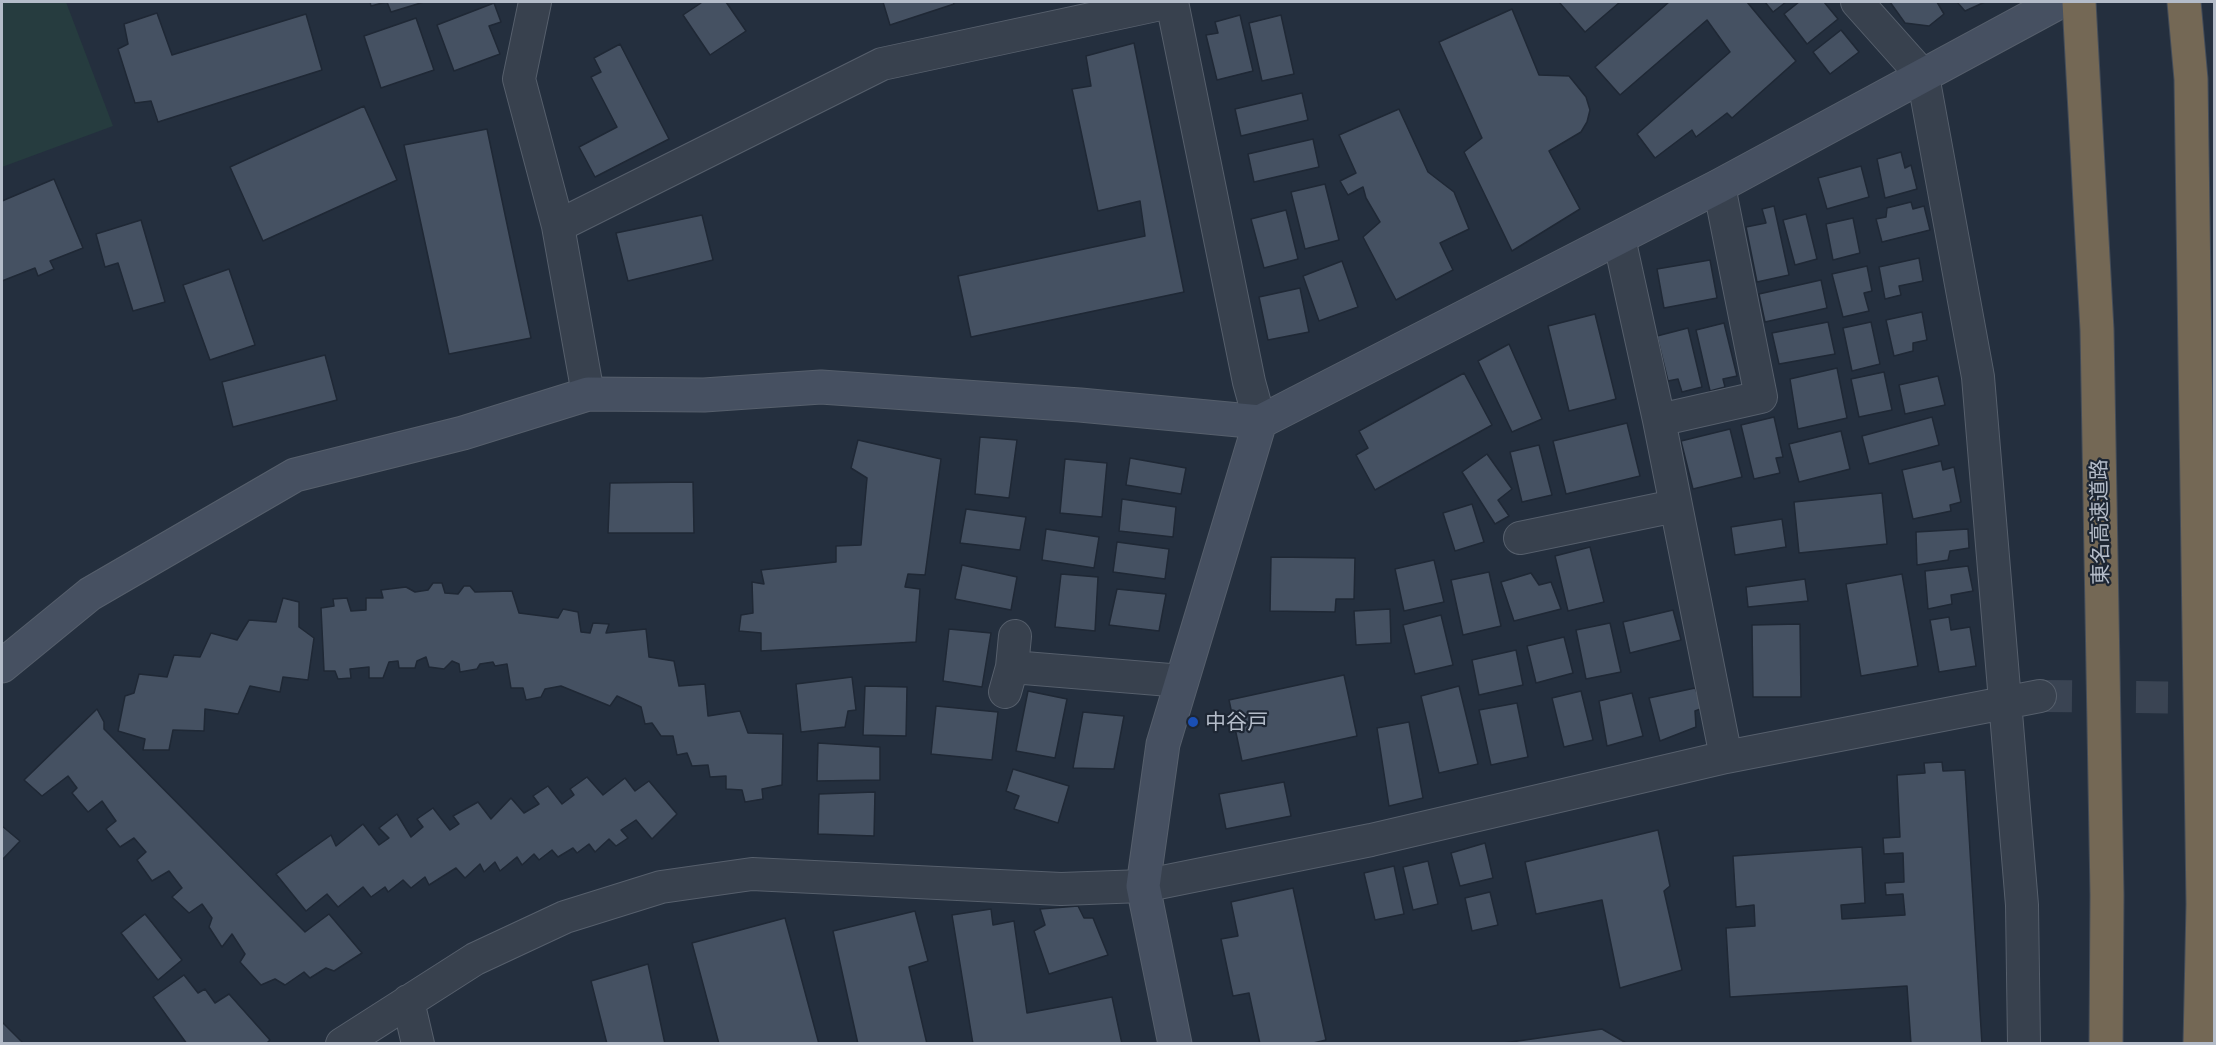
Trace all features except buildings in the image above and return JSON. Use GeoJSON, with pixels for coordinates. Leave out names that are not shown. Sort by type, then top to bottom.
{"type":"FeatureCollection","features":[{"type":"Feature","properties":{"kind":"highway","name":"東名高速道路"},"geometry":{"type":"LineString","coordinates":[[2079,2],[2097,342],[2108,896],[2106,1044]]}},
{"type":"Feature","properties":{"kind":"highway"},"geometry":{"type":"LineString","coordinates":[[2184,2],[2214,447]]}},
{"type":"Feature","properties":{"kind":"highway"},"geometry":{"type":"LineString","coordinates":[[2193,2],[2191,80],[2203,904],[2200,1044]]}},
{"type":"Feature","properties":{"kind":"street"},"geometry":{"type":"LineString","coordinates":[[535,2],[519,79],[558,226],[588,394]]}},
{"type":"Feature","properties":{"kind":"street"},"geometry":{"type":"LineString","coordinates":[[558,226],[882,64],[1171,2],[1249,382],[1260,422],[1163,744],[1143,886],[1175,1044]]}},
{"type":"Feature","properties":{"kind":"street"},"geometry":{"type":"LineString","coordinates":[[1857,2],[1923,76],[1978,377],[2022,905],[2024,1044]]}},
{"type":"Feature","properties":{"kind":"street"},"geometry":{"type":"LineString","coordinates":[[2,666],[90,594],[295,475],[463,433],[588,394],[704,395],[821,387],[1080,405],[1260,422],[1719,186],[2059,2]]}},
{"type":"Feature","properties":{"kind":"street"},"geometry":{"type":"LineString","coordinates":[[1659,420],[1761,397],[1719,186]]}},
{"type":"Feature","properties":{"kind":"street"},"geometry":{"type":"LineString","coordinates":[[1619,238],[1659,420],[1726,758]]}},
{"type":"Feature","properties":{"kind":"street"},"geometry":{"type":"LineString","coordinates":[[1520,538],[1675,506]]}},
{"type":"Feature","properties":{"kind":"street"},"geometry":{"type":"LineString","coordinates":[[1015,636],[1008,680],[1182,681]]}},
{"type":"Feature","properties":{"kind":"street"},"geometry":{"type":"LineString","coordinates":[[342,1044],[475,959],[565,917],[662,886],[752,873],[1061,889],[1143,886],[1371,840],[1726,758],[2040,696]]}},
{"type":"Feature","properties":{"kind":"street"},"geometry":{"type":"LineString","coordinates":[[408,1001],[418,1044]]}},
{"type":"Feature","properties":{"kind":"green space"},"geometry":{"type":"Polygon","coordinates":[[[2,2],[66,2],[113,126],[2,167],[2,2]]]}},
{"type":"Feature","properties":{"kind":"tunnel"},"geometry":{"type":"LineString","coordinates":[[2040,696],[2214,698]]}},
{"type":"Feature","properties":{"kind":"place","name":"中谷戸"},"geometry":{"type":"Point","coordinates":[1193,722]}}]}
